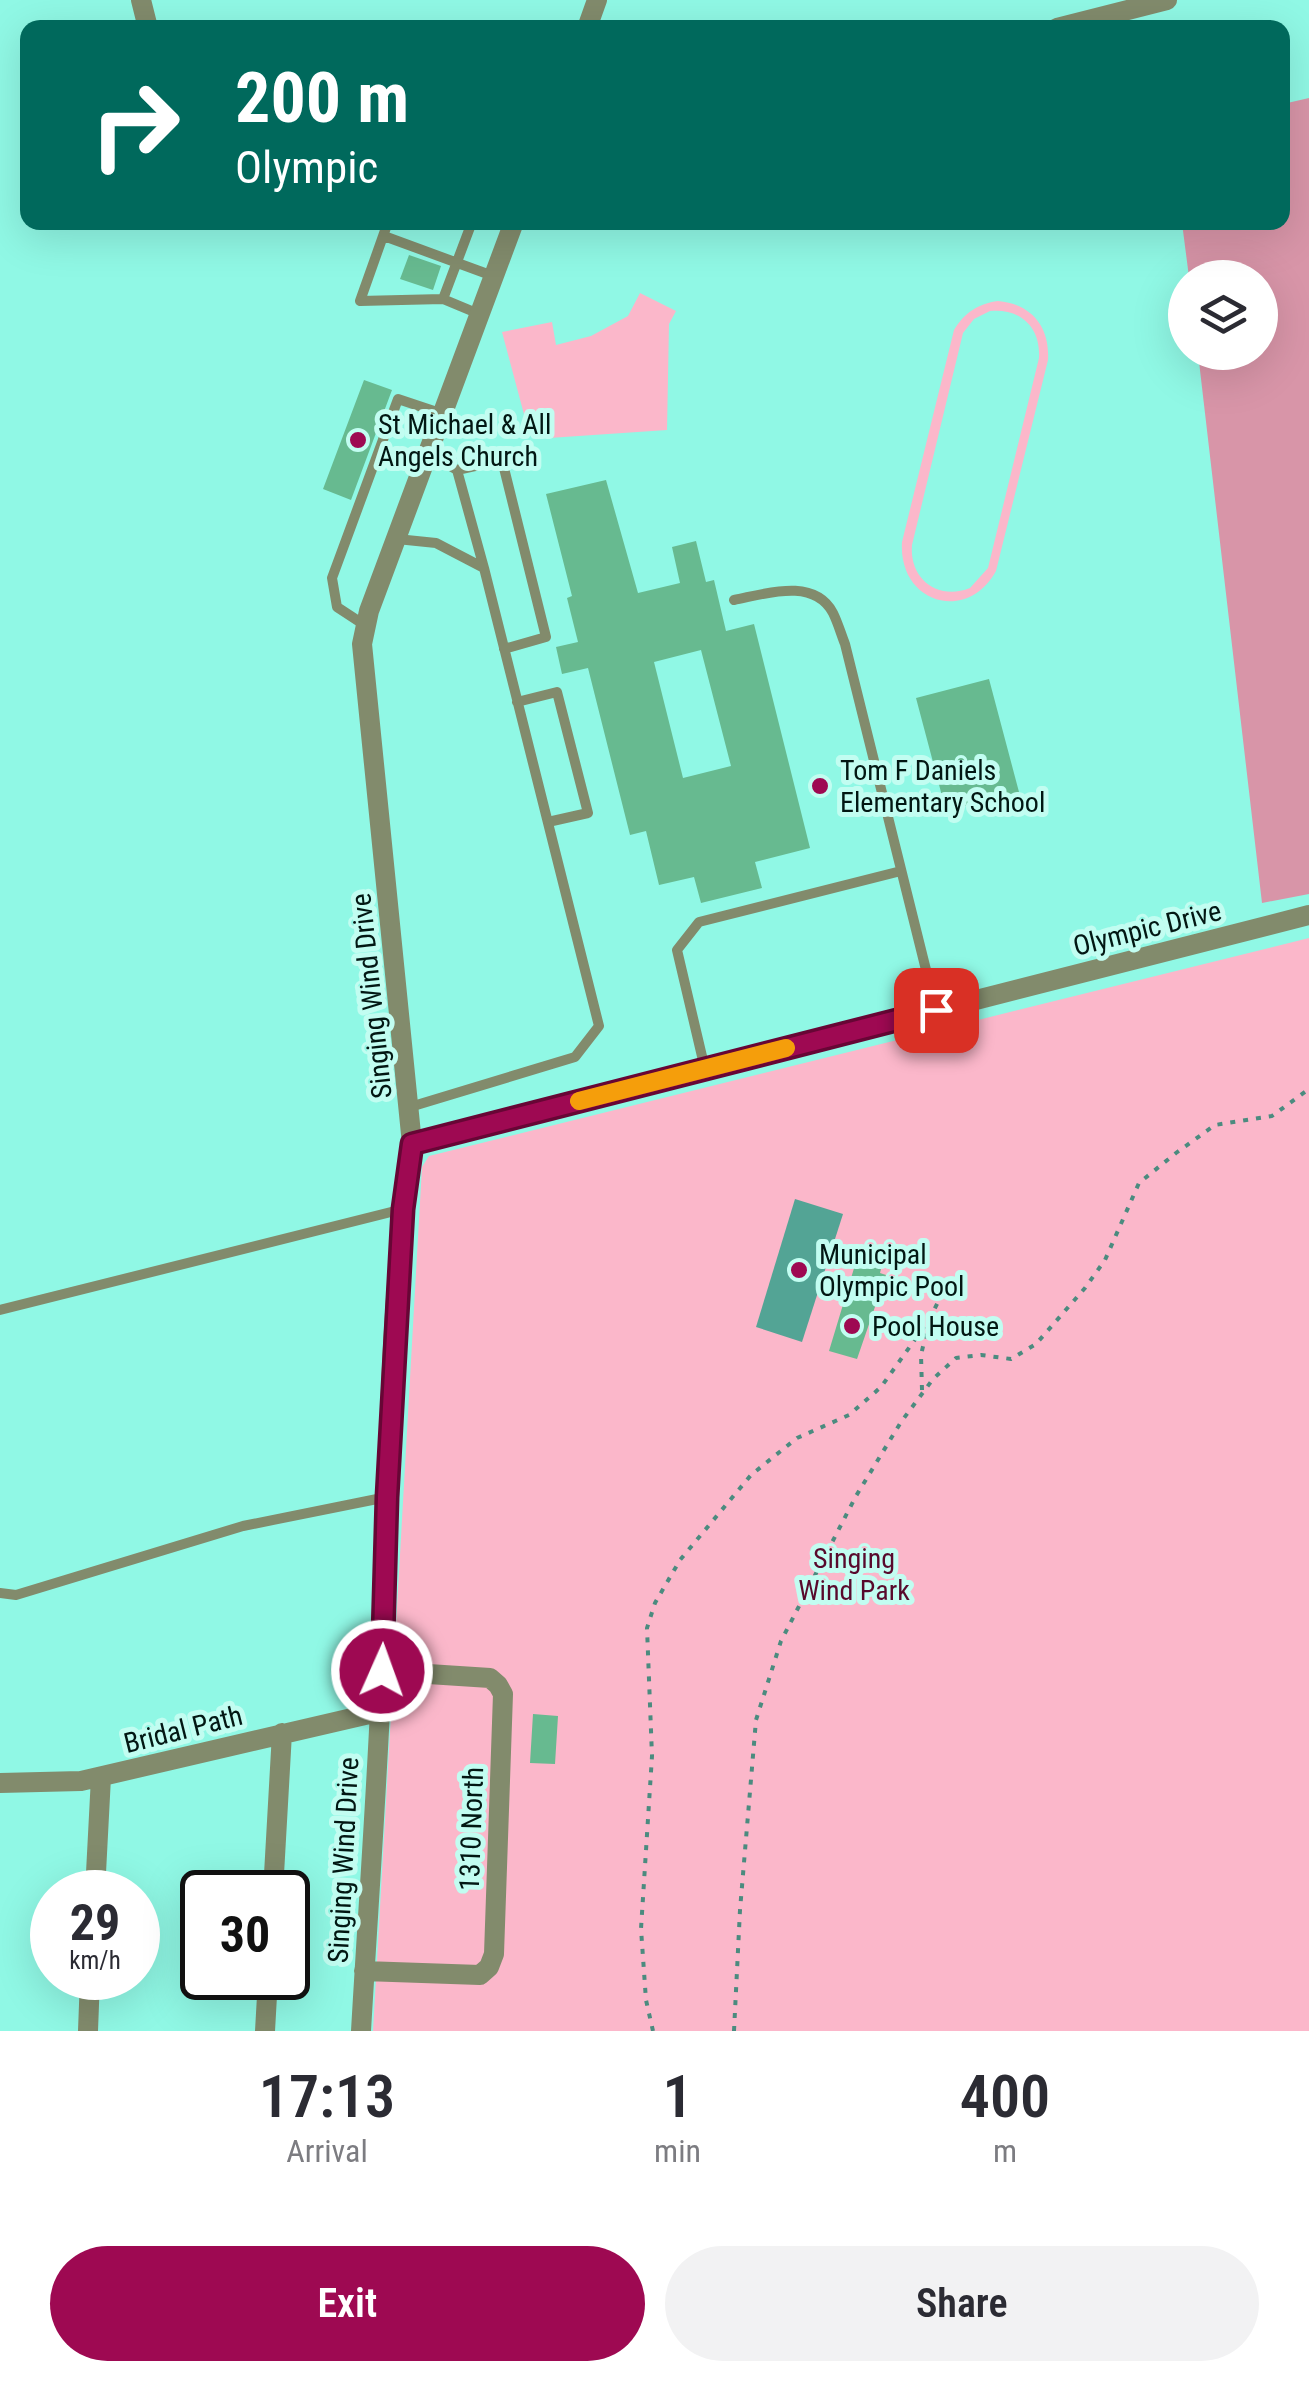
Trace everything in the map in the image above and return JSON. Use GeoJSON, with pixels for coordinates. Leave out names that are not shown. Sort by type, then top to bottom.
{"type":"FeatureCollection","features":[{"type":"Feature","properties":{"kind":"street"},"geometry":{"type":"LineString","coordinates":[[1088,20],[1167,0]]}},
{"type":"Feature","properties":{"kind":"street","name":"Singing Wind Drive"},"geometry":{"type":"LineString","coordinates":[[361,2031],[403,1209],[412,1144],[362,644],[511,230]]}},
{"type":"Feature","properties":{"kind":"street","name":"Olympic Drive"},"geometry":{"type":"LineString","coordinates":[[412,1144],[1309,915]]}},
{"type":"Feature","properties":{"kind":"street","name":"1310 North"},"geometry":{"type":"LineString","coordinates":[[364,1971],[480,1975],[489,1967],[494,1954],[503,1694],[490,1678],[382,1671]]}},
{"type":"Feature","properties":{"kind":"street","name":"Bridal Path"},"geometry":{"type":"LineString","coordinates":[[0,1782],[81,1782],[378,1712]]}},
{"type":"Feature","properties":{"kind":"street"},"geometry":{"type":"LineString","coordinates":[[274,1870],[282,1733]]}},
{"type":"Feature","properties":{"kind":"street"},"geometry":{"type":"LineString","coordinates":[[96,1870],[101,1777]]}},
{"type":"Feature","properties":{"kind":"street"},"geometry":{"type":"LineString","coordinates":[[88,2031],[89,2000]]}},
{"type":"Feature","properties":{"kind":"street"},"geometry":{"type":"LineString","coordinates":[[265,2031],[267,2000]]}},
{"type":"Feature","properties":{"kind":"lane"},"geometry":{"type":"LineString","coordinates":[[386,230],[360,301],[443,299],[480,315]]}},
{"type":"Feature","properties":{"kind":"lane"},"geometry":{"type":"LineString","coordinates":[[443,299],[469,230]]}},
{"type":"Feature","properties":{"kind":"lane"},"geometry":{"type":"LineString","coordinates":[[384,236],[494,277]]}},
{"type":"Feature","properties":{"kind":"lane"},"geometry":{"type":"LineString","coordinates":[[366,626],[337,608],[332,578],[398,399],[444,414]]}},
{"type":"Feature","properties":{"kind":"lane"},"geometry":{"type":"LineString","coordinates":[[428,454],[457,470],[502,460],[546,637],[504,649]]}},
{"type":"Feature","properties":{"kind":"lane"},"geometry":{"type":"LineString","coordinates":[[410,1106],[575,1057],[599,1026],[457,470]]}},
{"type":"Feature","properties":{"kind":"lane"},"geometry":{"type":"LineString","coordinates":[[397,539],[436,543],[484,568]]}},
{"type":"Feature","properties":{"kind":"lane"},"geometry":{"type":"LineString","coordinates":[[734,600],[789,589],[810,594],[832,609],[845,644],[936,1010]]}},
{"type":"Feature","properties":{"kind":"lane"},"geometry":{"type":"LineString","coordinates":[[517,702],[558,692],[588,813],[548,822]]}},
{"type":"Feature","properties":{"kind":"lane"},"geometry":{"type":"LineString","coordinates":[[705,1069],[677,950],[699,922],[901,871]]}},
{"type":"Feature","properties":{"kind":"lane"},"geometry":{"type":"LineString","coordinates":[[0,1310],[403,1209]]}},
{"type":"Feature","properties":{"kind":"lane"},"geometry":{"type":"LineString","coordinates":[[0,1593],[16,1594],[243,1526],[387,1497]]}},
{"type":"Feature","properties":{"kind":"path"},"geometry":{"type":"LineString","coordinates":[[734,2031],[756,1720],[781,1640],[856,1496],[900,1422],[956,1358],[981,1355],[1011,1359],[1036,1344],[1105,1260],[1139,1184],[1215,1126],[1272,1116],[1309,1089]]}},
{"type":"Feature","properties":{"kind":"path"},"geometry":{"type":"LineString","coordinates":[[922,1393],[921,1354],[930,1320],[947,1284]]}},
{"type":"Feature","properties":{"kind":"path"},"geometry":{"type":"LineString","coordinates":[[653,2031],[646,2000],[640,1929],[652,1756],[647,1628],[655,1603],[680,1560],[750,1475],[797,1438],[850,1415],[867,1402],[930,1320]]}},
{"type":"Feature","properties":{"kind":"green space"},"geometry":{"type":"Polygon","coordinates":[[[640,293],[676,311],[669,324],[667,430],[549,438],[542,432],[529,433],[502,332],[552,322],[556,345],[591,336],[628,316],[640,293]]]}},
{"type":"Feature","properties":{"kind":"green space"},"geometry":{"type":"Polygon","coordinates":[[[998,301],[1020,307],[1036,319],[1046,337],[1048,360],[996,571],[969,597],[937,599],[922,592],[911,580],[902,542],[954,330],[967,314],[998,301]],[[990,311],[974,319],[963,333],[912,545],[915,568],[921,577],[947,592],[970,588],[988,568],[1039,358],[1032,329],[1019,316],[990,311]]]}},
{"type":"Feature","properties":{"kind":"green space","name":"Singing Wind Park"},"geometry":{"type":"Polygon","coordinates":[[[1309,938],[1309,2031],[373,2031],[422,1167],[429,1156],[1309,938]]]}},
{"type":"Feature","properties":{"kind":"shaded area"},"geometry":{"type":"Polygon","coordinates":[[[1309,98],[1309,894],[1262,903],[1200,370],[1278,370],[1278,260],[1187,260],[1183,230],[1290,230],[1290,102],[1309,98]]]}},
{"type":"Feature","properties":{"kind":"water","name":"Municipal Olympic Pool"},"geometry":{"type":"Polygon","coordinates":[[[795,1199],[843,1214],[802,1342],[756,1327],[795,1199]]]}},
{"type":"Feature","properties":{"kind":"building"},"geometry":{"type":"Polygon","coordinates":[[[409,255],[441,266],[433,290],[400,279],[409,255]]]}},
{"type":"Feature","properties":{"kind":"building","name":"St Michael & All Angels Church"},"geometry":{"type":"Polygon","coordinates":[[[364,380],[392,390],[351,500],[323,489],[364,380]]]}},
{"type":"Feature","properties":{"kind":"building"},"geometry":{"type":"Polygon","coordinates":[[[606,480],[638,593],[680,583],[672,547],[696,541],[706,582],[714,580],[726,631],[754,624],[810,848],[755,862],[762,888],[701,903],[694,877],[659,885],[646,831],[630,835],[588,668],[562,674],[556,647],[578,642],[567,598],[572,596],[546,494],[606,480]],[[701,650],[654,662],[683,778],[731,766],[701,650]]]}},
{"type":"Feature","properties":{"kind":"building"},"geometry":{"type":"Polygon","coordinates":[[[989,679],[1019,792],[946,811],[916,698],[989,679]]]}},
{"type":"Feature","properties":{"kind":"building","name":"Pool House"},"geometry":{"type":"Polygon","coordinates":[[[863,1263],[881,1269],[880,1273],[886,1275],[857,1359],[829,1351],[855,1265],[861,1267],[863,1263]]]}},
{"type":"Feature","properties":{"kind":"building"},"geometry":{"type":"Polygon","coordinates":[[[533,1714],[558,1716],[555,1764],[530,1763],[533,1714]]]}},
{"type":"Feature","properties":{"kind":"slow traffic"},"geometry":{"type":"LineString","coordinates":[[579,1101],[786,1048]]}},
{"type":"Feature","properties":{"kind":"place","name":"St Michael & All Angels Church"},"geometry":{"type":"Point","coordinates":[358,440]}},
{"type":"Feature","properties":{"kind":"place","name":"Tom F Daniels Elementary School"},"geometry":{"type":"Point","coordinates":[820,786]}},
{"type":"Feature","properties":{"kind":"place","name":"Municipal Olympic Pool"},"geometry":{"type":"Point","coordinates":[799,1270]}},
{"type":"Feature","properties":{"kind":"place","name":"Pool House"},"geometry":{"type":"Point","coordinates":[852,1326]}},
{"type":"Feature","properties":{"kind":"route"},"geometry":{"type":"LineString","coordinates":[[382,1671],[403,1209],[412,1144],[936,1010]]}}]}
